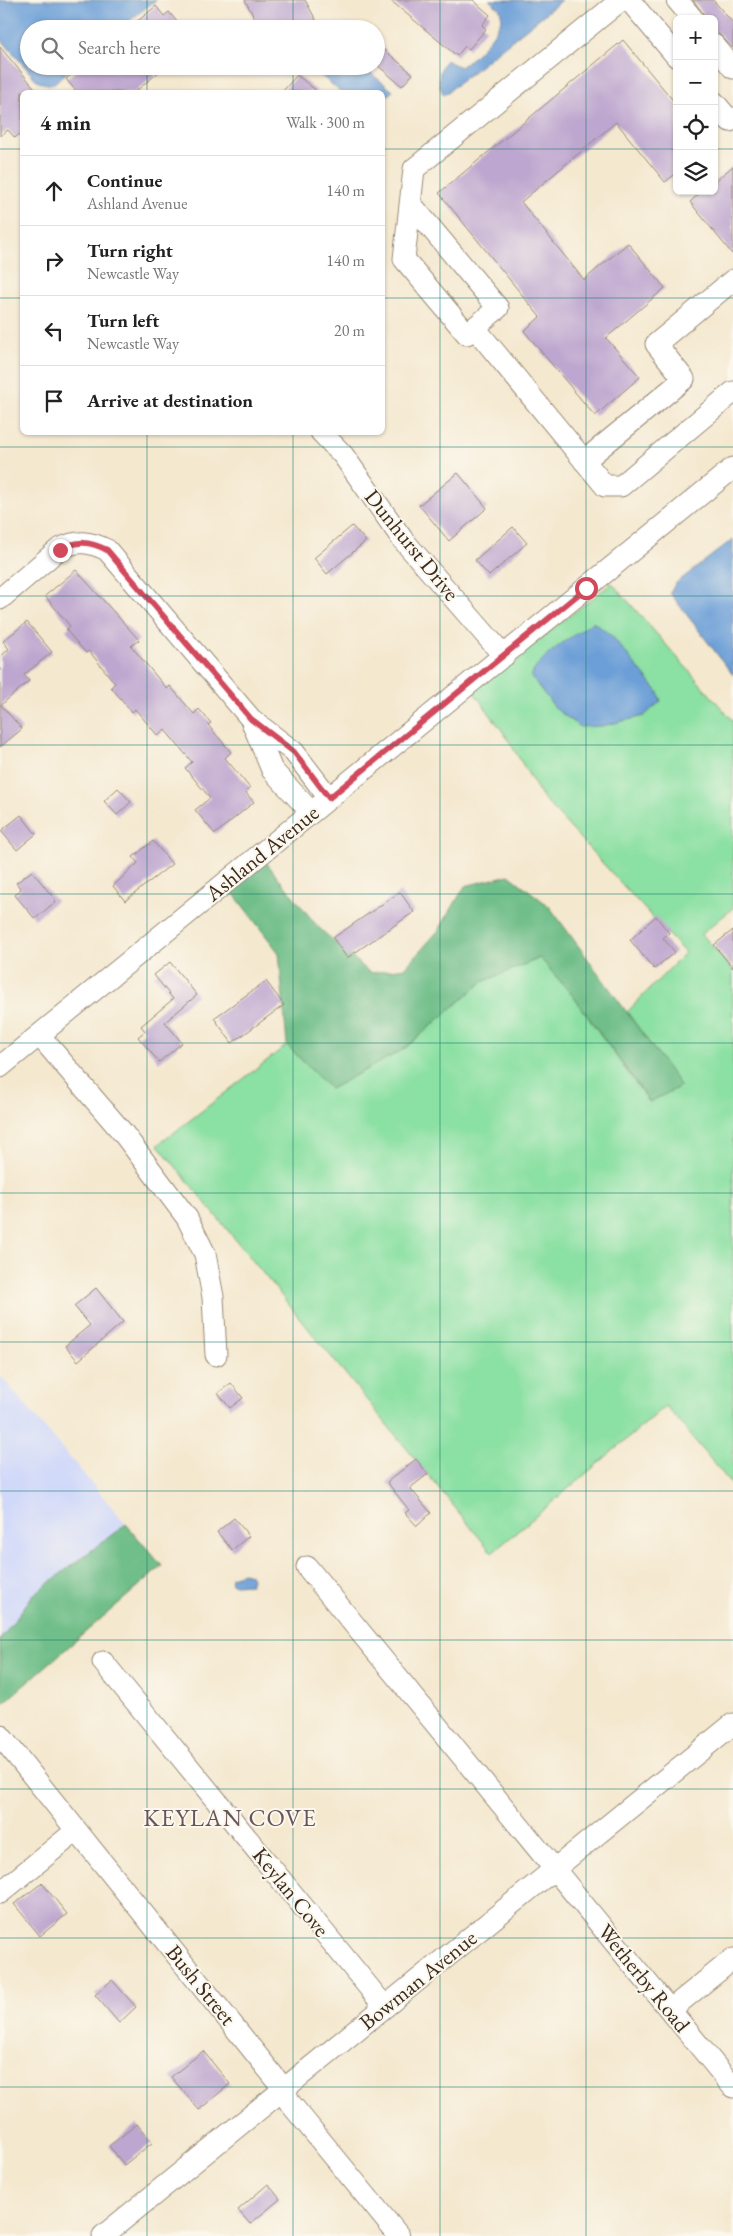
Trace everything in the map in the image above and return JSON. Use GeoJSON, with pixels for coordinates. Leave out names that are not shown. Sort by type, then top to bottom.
{"type":"FeatureCollection","features":[{"type":"Feature","properties":{"kind":"street"},"geometry":{"type":"LineString","coordinates":[[411,204],[498,308],[467,334],[404,259],[414,170],[621,0]]}},
{"type":"Feature","properties":{"kind":"street"},"geometry":{"type":"LineString","coordinates":[[629,0],[673,52]]}},
{"type":"Feature","properties":{"kind":"street"},"geometry":{"type":"LineString","coordinates":[[677,0],[690,15]]}},
{"type":"Feature","properties":{"kind":"street"},"geometry":{"type":"LineString","coordinates":[[718,50],[733,68]]}},
{"type":"Feature","properties":{"kind":"street"},"geometry":{"type":"LineString","coordinates":[[717,105],[730,121],[733,118]]}},
{"type":"Feature","properties":{"kind":"street"},"geometry":{"type":"LineString","coordinates":[[584,461],[684,379],[656,344],[733,280]]}},
{"type":"Feature","properties":{"kind":"street"},"geometry":{"type":"LineString","coordinates":[[475,328],[605,486],[621,486],[733,392]]}},
{"type":"Feature","properties":{"kind":"street","name":"Dunhurst Drive"},"geometry":{"type":"LineString","coordinates":[[324,435],[342,455],[403,540],[504,656]]}},
{"type":"Feature","properties":{"kind":"street","name":"Ashland Avenue"},"geometry":{"type":"LineString","coordinates":[[0,1067],[733,468]]}},
{"type":"Feature","properties":{"kind":"street"},"geometry":{"type":"LineString","coordinates":[[0,600],[69,544],[82,541],[95,544],[107,550],[251,719],[294,752],[329,798]]}},
{"type":"Feature","properties":{"kind":"street"},"geometry":{"type":"LineString","coordinates":[[251,719],[272,770],[311,812]]}},
{"type":"Feature","properties":{"kind":"street"},"geometry":{"type":"LineString","coordinates":[[39,1035],[123,1133],[187,1218],[205,1254],[213,1297],[216,1355]]}},
{"type":"Feature","properties":{"kind":"street","name":"Wetherby Road"},"geometry":{"type":"LineString","coordinates":[[307,1567],[473,1773],[554,1868],[733,2087]]}},
{"type":"Feature","properties":{"kind":"street","name":"Keylan Cove"},"geometry":{"type":"LineString","coordinates":[[103,1662],[385,2007]]}},
{"type":"Feature","properties":{"kind":"street","name":"Bowman Avenue"},"geometry":{"type":"LineString","coordinates":[[103,2236],[733,1724]]}},
{"type":"Feature","properties":{"kind":"street","name":"Bush Street"},"geometry":{"type":"LineString","coordinates":[[0,1735],[284,2089],[290,2103],[399,2236]]}},
{"type":"Feature","properties":{"kind":"street"},"geometry":{"type":"LineString","coordinates":[[0,1893],[76,1831]]}},
{"type":"Feature","properties":{"kind":"street"},"geometry":{"type":"LineString","coordinates":[[670,2010],[733,1960]]}},
{"type":"Feature","properties":{"kind":"shaded area"},"geometry":{"type":"Polygon","coordinates":[[[0,1375],[126,1524],[33,1595],[0,1640],[0,1375]]]}},
{"type":"Feature","properties":{"kind":"green space"},"geometry":{"type":"Polygon","coordinates":[[[612,583],[733,721],[733,908],[702,934],[733,971],[733,1486],[666,1406],[492,1553],[158,1145],[287,1045],[330,1089],[404,1049],[482,982],[540,958],[573,996],[649,1102],[680,1086],[627,1012],[685,953],[542,797],[506,736],[473,691],[612,583]]]}},
{"type":"Feature","properties":{"kind":"green space"},"geometry":{"type":"Polygon","coordinates":[[[265,861],[318,927],[370,973],[405,968],[439,930],[465,886],[509,875],[549,906],[681,1086],[650,1102],[573,996],[540,958],[482,982],[404,1049],[330,1089],[287,1045],[279,953],[230,889],[265,861]]]}},
{"type":"Feature","properties":{"kind":"green space"},"geometry":{"type":"Polygon","coordinates":[[[126,1524],[162,1566],[0,1706],[0,1640],[33,1595],[126,1524]]]}},
{"type":"Feature","properties":{"kind":"water"},"geometry":{"type":"Polygon","coordinates":[[[0,0],[156,0],[130,20],[20,20],[20,61],[0,38],[0,0]]]}},
{"type":"Feature","properties":{"kind":"water"},"geometry":{"type":"Polygon","coordinates":[[[489,0],[562,0],[444,95],[439,82],[443,63],[446,60],[460,67],[467,62],[489,40],[502,19],[500,9],[489,0]]]}},
{"type":"Feature","properties":{"kind":"water"},"geometry":{"type":"Polygon","coordinates":[[[32,75],[64,75],[52,85],[38,82],[32,75]]]}},
{"type":"Feature","properties":{"kind":"water"},"geometry":{"type":"Polygon","coordinates":[[[320,75],[373,75],[393,91],[385,97],[385,90],[339,90],[320,75]]]}},
{"type":"Feature","properties":{"kind":"water"},"geometry":{"type":"Polygon","coordinates":[[[733,539],[733,675],[670,593],[675,584],[733,539]]]}},
{"type":"Feature","properties":{"kind":"water"},"geometry":{"type":"Polygon","coordinates":[[[593,622],[612,636],[658,692],[661,701],[644,716],[602,726],[580,727],[556,709],[531,677],[535,669],[549,654],[567,639],[593,622]]]}},
{"type":"Feature","properties":{"kind":"water"},"geometry":{"type":"Polygon","coordinates":[[[243,1573],[251,1575],[250,1584],[235,1585],[230,1582],[231,1577],[243,1573]]]}},
{"type":"Feature","properties":{"kind":"building"},"geometry":{"type":"Polygon","coordinates":[[[245,0],[305,0],[316,20],[255,20],[245,0]]]}},
{"type":"Feature","properties":{"kind":"building"},"geometry":{"type":"Polygon","coordinates":[[[390,0],[473,0],[490,15],[482,25],[486,29],[469,49],[465,46],[457,56],[390,0]]]}},
{"type":"Feature","properties":{"kind":"building"},"geometry":{"type":"Polygon","coordinates":[[[693,0],[713,0],[733,23],[733,48],[718,33],[718,15],[704,15],[693,0]]]}},
{"type":"Feature","properties":{"kind":"building"},"geometry":{"type":"Polygon","coordinates":[[[156,6],[164,16],[169,12],[176,20],[139,20],[156,6]]]}},
{"type":"Feature","properties":{"kind":"building"},"geometry":{"type":"Polygon","coordinates":[[[623,40],[673,100],[673,176],[665,182],[616,122],[521,202],[584,280],[628,243],[665,288],[606,338],[640,377],[595,416],[524,331],[540,317],[439,193],[623,40]]]}},
{"type":"Feature","properties":{"kind":"building"},"geometry":{"type":"Polygon","coordinates":[[[0,47],[20,71],[20,75],[24,75],[36,90],[20,90],[20,134],[15,138],[8,130],[0,136],[0,47]]]}},
{"type":"Feature","properties":{"kind":"building"},"geometry":{"type":"Polygon","coordinates":[[[385,51],[413,74],[402,86],[385,72],[385,51]]]}},
{"type":"Feature","properties":{"kind":"building"},"geometry":{"type":"Polygon","coordinates":[[[71,75],[155,75],[137,90],[75,90],[66,79],[71,75]]]}},
{"type":"Feature","properties":{"kind":"building"},"geometry":{"type":"Polygon","coordinates":[[[297,75],[316,90],[284,90],[297,75]]]}},
{"type":"Feature","properties":{"kind":"building"},"geometry":{"type":"Polygon","coordinates":[[[733,166],[733,255],[690,202],[698,195],[718,195],[718,179],[733,166]]]}},
{"type":"Feature","properties":{"kind":"building"},"geometry":{"type":"Polygon","coordinates":[[[458,473],[487,508],[449,541],[419,505],[458,473]]]}},
{"type":"Feature","properties":{"kind":"building"},"geometry":{"type":"Polygon","coordinates":[[[352,526],[366,541],[327,574],[314,558],[352,526]]]}},
{"type":"Feature","properties":{"kind":"building"},"geometry":{"type":"Polygon","coordinates":[[[513,527],[527,543],[489,576],[475,560],[513,527]]]}},
{"type":"Feature","properties":{"kind":"building"},"geometry":{"type":"Polygon","coordinates":[[[76,570],[139,640],[131,646],[167,689],[170,686],[194,714],[199,709],[211,723],[208,725],[231,752],[225,758],[250,788],[245,792],[254,802],[215,834],[195,810],[210,798],[185,768],[192,762],[165,730],[158,736],[135,709],[132,712],[111,687],[115,683],[89,651],[86,653],[66,630],[70,626],[45,596],[76,570]]]}},
{"type":"Feature","properties":{"kind":"building"},"geometry":{"type":"Polygon","coordinates":[[[27,622],[52,652],[24,675],[29,681],[1,705],[22,729],[0,747],[0,657],[9,649],[3,641],[27,622]]]}},
{"type":"Feature","properties":{"kind":"building"},"geometry":{"type":"Polygon","coordinates":[[[118,788],[131,802],[117,815],[104,801],[118,788]]]}},
{"type":"Feature","properties":{"kind":"building"},"geometry":{"type":"Polygon","coordinates":[[[21,815],[36,834],[17,850],[1,831],[21,815]]]}},
{"type":"Feature","properties":{"kind":"building"},"geometry":{"type":"Polygon","coordinates":[[[153,841],[172,864],[125,901],[113,886],[138,863],[133,857],[153,841]]]}},
{"type":"Feature","properties":{"kind":"building"},"geometry":{"type":"Polygon","coordinates":[[[32,871],[56,901],[35,919],[15,895],[21,889],[16,883],[32,871]]]}},
{"type":"Feature","properties":{"kind":"building"},"geometry":{"type":"Polygon","coordinates":[[[400,892],[414,912],[347,958],[333,938],[400,892]]]}},
{"type":"Feature","properties":{"kind":"building"},"geometry":{"type":"Polygon","coordinates":[[[656,916],[669,933],[663,938],[675,952],[654,969],[630,940],[656,916]]]}},
{"type":"Feature","properties":{"kind":"building"},"geometry":{"type":"Polygon","coordinates":[[[733,930],[733,968],[714,945],[733,930]]]}},
{"type":"Feature","properties":{"kind":"building"},"geometry":{"type":"Polygon","coordinates":[[[170,962],[197,995],[165,1022],[182,1043],[159,1062],[138,1037],[145,1031],[141,1026],[173,999],[154,975],[170,962]]]}},
{"type":"Feature","properties":{"kind":"building"},"geometry":{"type":"Polygon","coordinates":[[[266,981],[284,1005],[232,1043],[214,1018],[266,981]]]}},
{"type":"Feature","properties":{"kind":"building"},"geometry":{"type":"Polygon","coordinates":[[[96,1288],[123,1322],[78,1361],[65,1346],[90,1325],[74,1306],[96,1288]]]}},
{"type":"Feature","properties":{"kind":"building"},"geometry":{"type":"Polygon","coordinates":[[[231,1383],[243,1398],[230,1408],[218,1393],[231,1383]]]}},
{"type":"Feature","properties":{"kind":"building"},"geometry":{"type":"Polygon","coordinates":[[[416,1459],[428,1474],[410,1488],[431,1513],[417,1526],[405,1513],[409,1510],[387,1482],[416,1459]]]}},
{"type":"Feature","properties":{"kind":"building"},"geometry":{"type":"Polygon","coordinates":[[[234,1518],[249,1536],[232,1550],[217,1532],[234,1518]]]}},
{"type":"Feature","properties":{"kind":"building"},"geometry":{"type":"Polygon","coordinates":[[[42,1883],[67,1914],[40,1936],[14,1904],[42,1883]]]}},
{"type":"Feature","properties":{"kind":"building"},"geometry":{"type":"Polygon","coordinates":[[[112,1980],[136,2007],[119,2023],[95,1995],[112,1980]]]}},
{"type":"Feature","properties":{"kind":"building"},"geometry":{"type":"Polygon","coordinates":[[[203,2051],[230,2084],[199,2110],[171,2077],[203,2051]]]}},
{"type":"Feature","properties":{"kind":"building"},"geometry":{"type":"Polygon","coordinates":[[[137,2124],[152,2143],[124,2165],[109,2146],[137,2124]]]}},
{"type":"Feature","properties":{"kind":"building"},"geometry":{"type":"Polygon","coordinates":[[[268,2184],[280,2199],[250,2224],[238,2210],[268,2184]]]}},
{"type":"Feature","properties":{"kind":"district","name":"KEYLAN COVE"},"geometry":{"type":"Point","coordinates":[230,1817]}},
{"type":"Feature","properties":{"kind":"route"},"geometry":{"type":"LineString","coordinates":[[60,550],[69,544],[82,541],[95,544],[107,550],[251,719],[294,752],[329,798],[586,588]]}}]}
